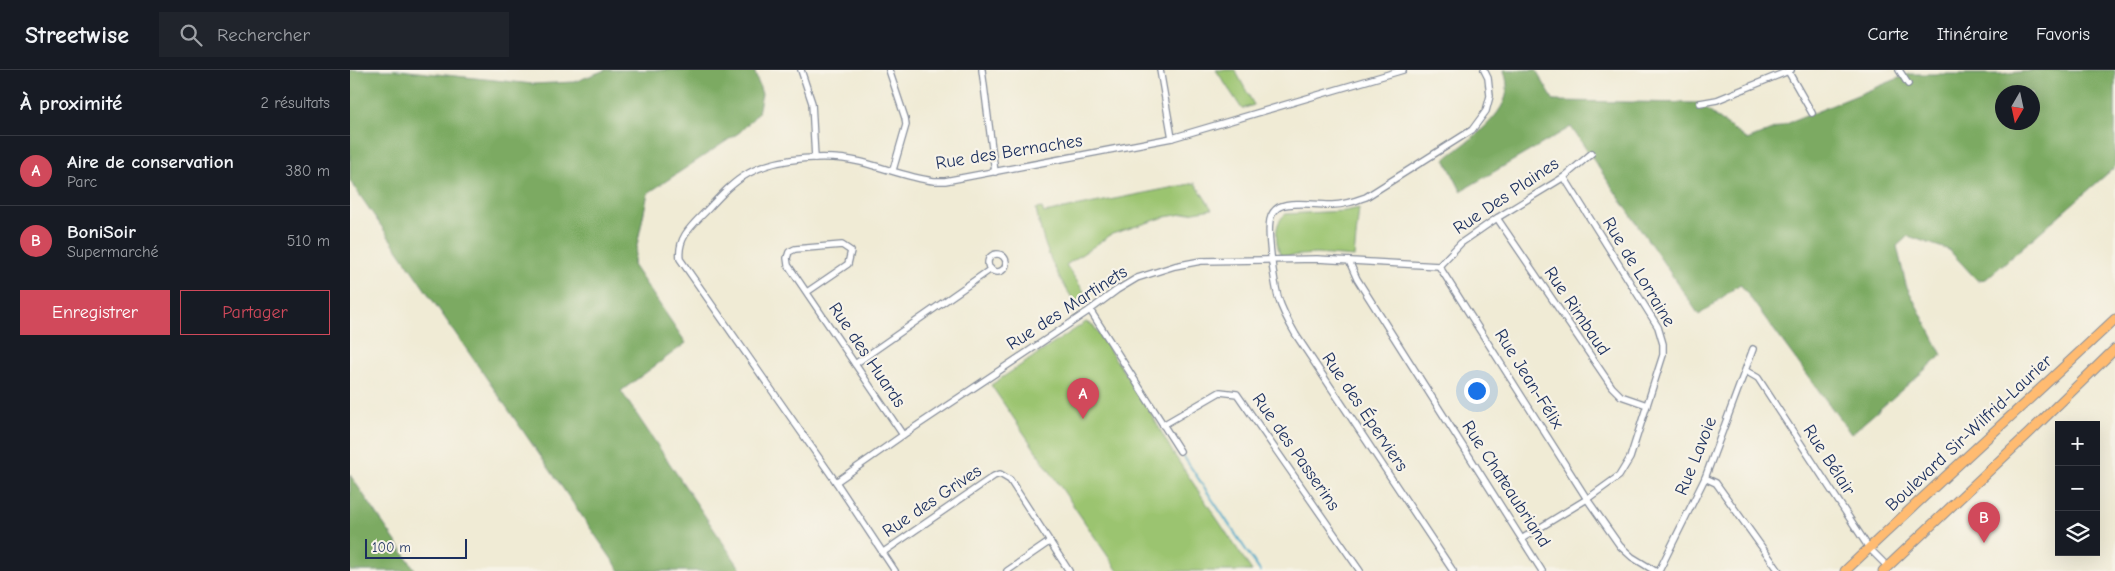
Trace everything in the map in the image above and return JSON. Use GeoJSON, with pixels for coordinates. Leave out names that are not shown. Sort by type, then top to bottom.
{"type":"FeatureCollection","features":[{"type":"Feature","properties":{"kind":"main road","name":"Boulevard Sir-Wilfrid-Laurier"},"geometry":{"type":"LineString","coordinates":[[1845,571],[1937,483],[2029,401],[2115,320]]}},
{"type":"Feature","properties":{"kind":"main road"},"geometry":{"type":"LineString","coordinates":[[1885,569],[2115,349]]}},
{"type":"Feature","properties":{"kind":"street"},"geometry":{"type":"LineString","coordinates":[[801,70],[812,103],[815,158]]}},
{"type":"Feature","properties":{"kind":"street"},"geometry":{"type":"LineString","coordinates":[[889,70],[906,124],[893,170]]}},
{"type":"Feature","properties":{"kind":"street"},"geometry":{"type":"LineString","coordinates":[[982,70],[994,172]]}},
{"type":"Feature","properties":{"kind":"street"},"geometry":{"type":"LineString","coordinates":[[1160,70],[1172,138]]}},
{"type":"Feature","properties":{"kind":"street","name":"Rue des Bernaches"},"geometry":{"type":"LineString","coordinates":[[895,571],[836,482],[683,265],[679,245],[685,233],[736,182],[754,170],[770,164],[815,158],[846,159],[934,182],[945,181],[1172,138],[1403,70]]}},
{"type":"Feature","properties":{"kind":"street"},"geometry":{"type":"LineString","coordinates":[[1273,261],[1270,219],[1274,211],[1280,207],[1288,205],[1343,204],[1366,197],[1472,130],[1486,111],[1490,96],[1488,78],[1484,70]]}},
{"type":"Feature","properties":{"kind":"street"},"geometry":{"type":"LineString","coordinates":[[1899,70],[1908,84]]}},
{"type":"Feature","properties":{"kind":"street"},"geometry":{"type":"LineString","coordinates":[[1700,104],[1717,100],[1789,71],[1812,113]]}},
{"type":"Feature","properties":{"kind":"street","name":"Rue Des Plaines"},"geometry":{"type":"LineString","coordinates":[[1440,266],[1461,243],[1496,218],[1564,177],[1592,153]]}},
{"type":"Feature","properties":{"kind":"street","name":"Rue de Lorraine"},"geometry":{"type":"LineString","coordinates":[[1522,538],[1610,484],[1625,468],[1663,355],[1662,337],[1658,327],[1564,177]]}},
{"type":"Feature","properties":{"kind":"street","name":"Rue Rimbaud"},"geometry":{"type":"LineString","coordinates":[[1496,218],[1612,387],[1621,396],[1647,406]]}},
{"type":"Feature","properties":{"kind":"street","name":"Rue des Huards"},"geometry":{"type":"LineString","coordinates":[[807,292],[848,264],[851,252],[842,245],[795,249],[789,252],[787,258],[788,265],[904,435]]}},
{"type":"Feature","properties":{"kind":"street","name":"Rue des Martinets"},"geometry":{"type":"LineString","coordinates":[[836,482],[1117,290],[1138,278],[1176,266],[1201,262],[1317,259],[1350,261]]}},
{"type":"Feature","properties":{"kind":"street","name":"Rue des Éperviers"},"geometry":{"type":"LineString","coordinates":[[1273,261],[1278,296],[1283,311],[1296,335],[1453,571]]}},
{"type":"Feature","properties":{"kind":"street"},"geometry":{"type":"LineString","coordinates":[[1350,261],[1440,266]]}},
{"type":"Feature","properties":{"kind":"street","name":"Rue Chateaubriand"},"geometry":{"type":"LineString","coordinates":[[1350,261],[1357,279],[1542,571]]}},
{"type":"Feature","properties":{"kind":"street","name":"Rue Jean-Félix"},"geometry":{"type":"LineString","coordinates":[[1440,266],[1587,499],[1620,546],[1632,557],[1657,571]]}},
{"type":"Feature","properties":{"kind":"street"},"geometry":{"type":"LineString","coordinates":[[855,364],[991,269]]}},
{"type":"Feature","properties":{"kind":"street"},"geometry":{"type":"LineString","coordinates":[[1090,310],[1180,451]]}},
{"type":"Feature","properties":{"kind":"street","name":"Rue Lavoie"},"geometry":{"type":"LineString","coordinates":[[1657,571],[1705,478],[1754,349]]}},
{"type":"Feature","properties":{"kind":"street","name":"Rue Bélair"},"geometry":{"type":"LineString","coordinates":[[1746,371],[1758,378],[1869,548],[1885,569]]}},
{"type":"Feature","properties":{"kind":"street","name":"Rue des Passerins"},"geometry":{"type":"LineString","coordinates":[[1163,424],[1220,392],[1237,394],[1360,571]]}},
{"type":"Feature","properties":{"kind":"street","name":"Rue des Grives"},"geometry":{"type":"LineString","coordinates":[[882,553],[994,476],[1000,474],[1010,480],[1069,571]]}},
{"type":"Feature","properties":{"kind":"street"},"geometry":{"type":"LineString","coordinates":[[1705,478],[1716,483],[1779,571]]}},
{"type":"Feature","properties":{"kind":"street"},"geometry":{"type":"LineString","coordinates":[[1007,571],[1050,542]]}},
{"type":"Feature","properties":{"kind":"green space"},"geometry":{"type":"Polygon","coordinates":[[[350,70],[398,70],[533,84],[574,82],[605,70],[754,70],[762,94],[758,113],[740,132],[648,193],[633,265],[686,343],[621,391],[742,571],[620,571],[350,181],[350,70]]]}},
{"type":"Feature","properties":{"kind":"green space"},"geometry":{"type":"Polygon","coordinates":[[[1216,70],[1235,70],[1254,105],[1242,109],[1216,70]]]}},
{"type":"Feature","properties":{"kind":"green space"},"geometry":{"type":"Polygon","coordinates":[[[1504,70],[1536,70],[1554,101],[1698,103],[1747,140],[1909,74],[2000,74],[2040,70],[2115,70],[2115,167],[1986,279],[1977,280],[1949,250],[1908,236],[1897,246],[1906,285],[1942,355],[1851,434],[1740,284],[1699,315],[1571,127],[1461,191],[1445,159],[1474,137],[1494,118],[1506,97],[1504,70]]]}},
{"type":"Feature","properties":{"kind":"green space"},"geometry":{"type":"Polygon","coordinates":[[[1195,183],[1212,209],[1165,217],[1112,234],[1066,265],[1089,299],[1078,307],[1051,261],[1036,209],[1042,208],[1044,213],[1195,183]]]}},
{"type":"Feature","properties":{"kind":"green space"},"geometry":{"type":"Polygon","coordinates":[[[1359,208],[1354,257],[1316,254],[1283,256],[1280,254],[1277,232],[1279,222],[1286,214],[1345,211],[1359,208]]]}},
{"type":"Feature","properties":{"kind":"green space"},"geometry":{"type":"Polygon","coordinates":[[[1086,322],[1093,325],[1149,410],[1173,453],[1252,571],[1118,571],[991,385],[1086,322]]]}},
{"type":"Feature","properties":{"kind":"green space"},"geometry":{"type":"Polygon","coordinates":[[[350,475],[416,571],[350,571],[350,475]]]}},
{"type":"Feature","properties":{"kind":"waterway"},"geometry":{"type":"LineString","coordinates":[[1184,457],[1260,571]]}},
{"type":"Feature","properties":{"kind":"place","name":"Aire de conservation"},"geometry":{"type":"Point","coordinates":[1083,419]}},
{"type":"Feature","properties":{"kind":"place","name":"BoniSoir"},"geometry":{"type":"Point","coordinates":[1984,543]}}]}
